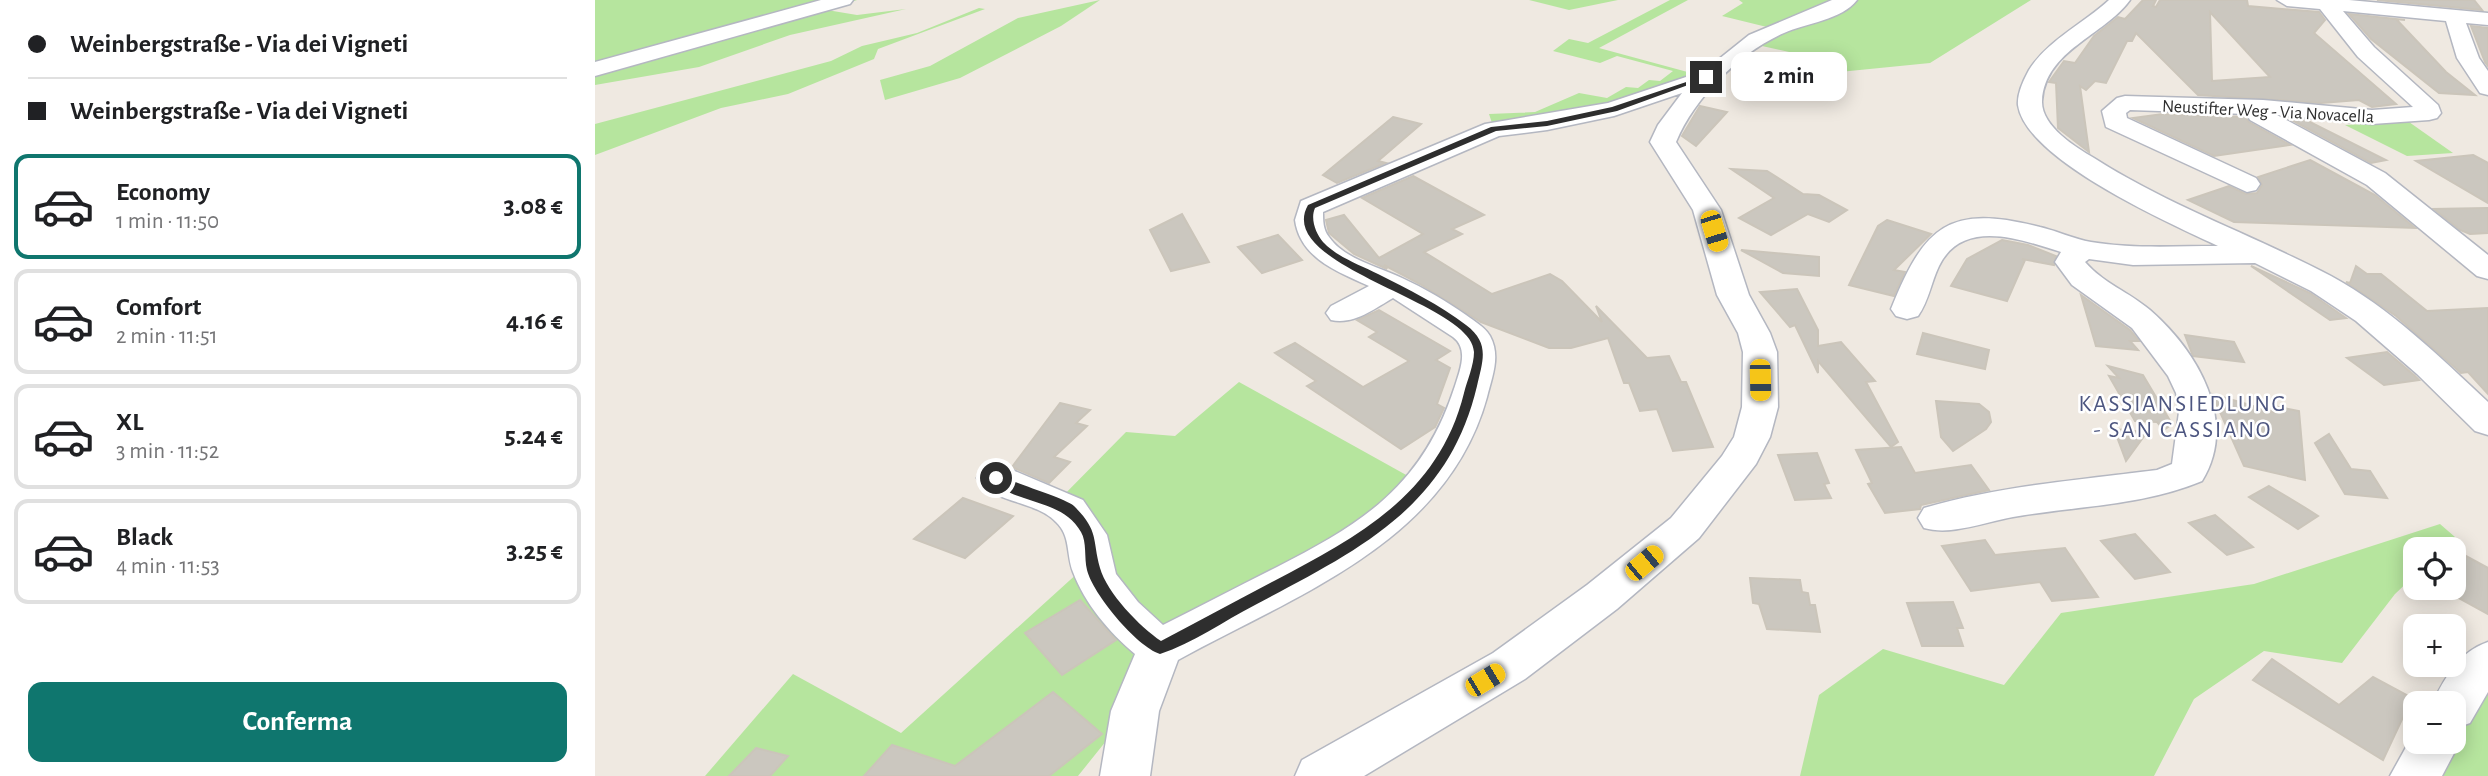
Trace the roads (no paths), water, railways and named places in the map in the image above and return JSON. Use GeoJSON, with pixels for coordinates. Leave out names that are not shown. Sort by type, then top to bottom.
{"type":"FeatureCollection","features":[{"type":"Feature","properties":{"kind":"street"},"geometry":{"type":"LineString","coordinates":[[595,69],[843,0]]}},
{"type":"Feature","properties":{"kind":"street"},"geometry":{"type":"LineString","coordinates":[[1125,776],[1135,711],[1160,648],[1355,545],[1400,510],[1435,469],[1464,414],[1479,352],[1475,337],[1394,285],[1330,254],[1317,242],[1308,220],[1311,207],[1494,129],[1547,123],[1614,109],[1706,77],[1776,29],[1823,13],[1847,0]]}},
{"type":"Feature","properties":{"kind":"street"},"geometry":{"type":"LineString","coordinates":[[2120,0],[2092,26],[2049,58],[2035,81],[2030,105],[2033,121],[2053,144],[2098,175],[2323,285],[2384,327],[2440,375],[2488,424]]}},
{"type":"Feature","properties":{"kind":"street"},"geometry":{"type":"LineString","coordinates":[[2287,0],[2488,19]]}},
{"type":"Feature","properties":{"kind":"street","name":"Neustifter Weg - Via Novacella"},"geometry":{"type":"LineString","coordinates":[[2246,184],[2115,122],[2114,111],[2125,103],[2242,106],[2372,117],[2429,113],[2430,110],[2366,52],[2326,4]]}},
{"type":"Feature","properties":{"kind":"street"},"geometry":{"type":"LineString","coordinates":[[2454,16],[2468,58],[2488,88]]}},
{"type":"Feature","properties":{"kind":"street"},"geometry":{"type":"LineString","coordinates":[[1320,776],[1509,666],[1602,597],[1685,528],[1737,464],[1752,437],[1760,407],[1760,352],[1754,333],[1733,295],[1707,210],[1663,142],[1667,131],[1706,77]]}},
{"type":"Feature","properties":{"kind":"street"},"geometry":{"type":"LineString","coordinates":[[2242,106],[2376,179],[2488,270]]}},
{"type":"Feature","properties":{"kind":"street"},"geometry":{"type":"LineString","coordinates":[[1907,309],[1924,267],[1940,243],[1959,230],[1975,226],[2033,235],[2085,250],[2133,256],[2262,254]]}},
{"type":"Feature","properties":{"kind":"street"},"geometry":{"type":"LineString","coordinates":[[1938,518],[2014,503],[2163,482],[2188,472],[2197,455],[2194,393],[2146,324],[2077,274],[2070,262],[2074,255],[2085,250]]}},
{"type":"Feature","properties":{"kind":"street"},"geometry":{"type":"LineString","coordinates":[[1342,313],[1394,285]]}},
{"type":"Feature","properties":{"kind":"street"},"geometry":{"type":"LineString","coordinates":[[996,478],[1017,490],[1067,507],[1089,532],[1094,571],[1131,628],[1160,648]]}},
{"type":"Feature","properties":{"kind":"street"},"geometry":{"type":"LineString","coordinates":[[2464,691],[2474,674],[2488,661]]}},
{"type":"Feature","properties":{"kind":"street"},"geometry":{"type":"LineString","coordinates":[[2415,776],[2428,754]]}},
{"type":"Feature","properties":{"kind":"district","name":"KASSIANSIEDLUNG - SAN CASSIANO"},"geometry":{"type":"Point","coordinates":[2183,416]}}]}
